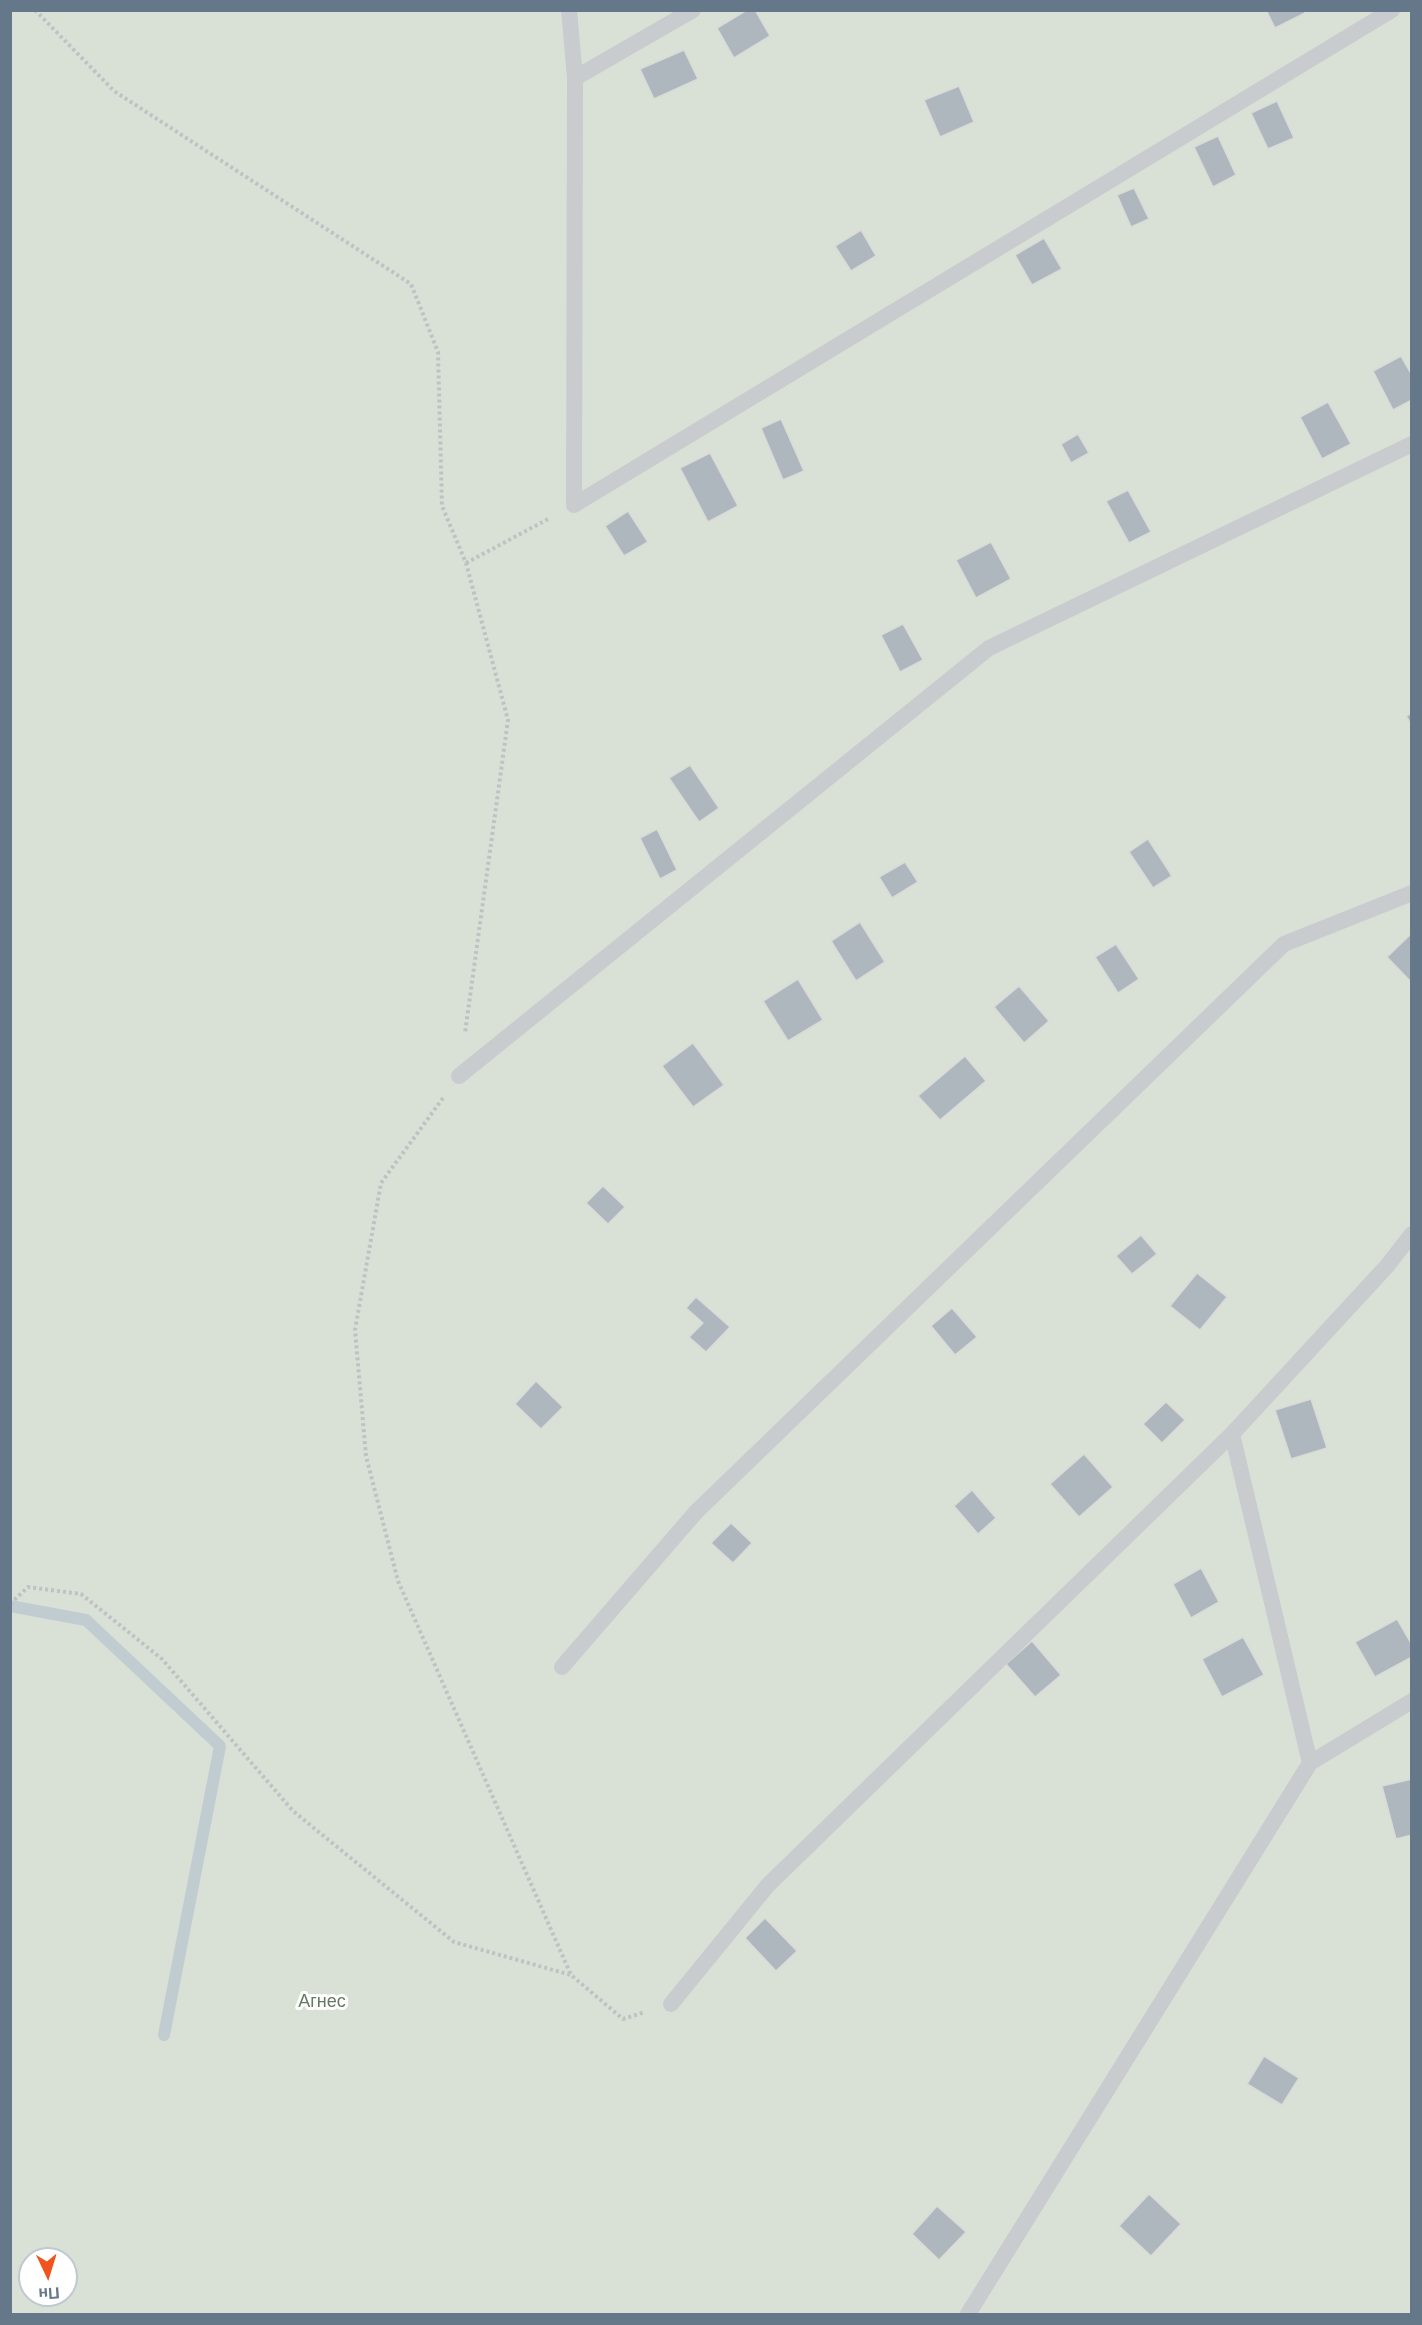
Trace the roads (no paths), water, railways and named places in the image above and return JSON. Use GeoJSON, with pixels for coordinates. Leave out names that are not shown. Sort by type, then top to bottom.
{"type":"FeatureCollection","features":[{"type":"Feature","properties":{"kind":"lane"},"geometry":{"type":"LineString","coordinates":[[569,10],[575,78],[574,505],[1392,10]]}},
{"type":"Feature","properties":{"kind":"lane"},"geometry":{"type":"LineString","coordinates":[[575,78],[693,10]]}},
{"type":"Feature","properties":{"kind":"lane"},"geometry":{"type":"LineString","coordinates":[[459,1076],[989,648],[1412,444]]}},
{"type":"Feature","properties":{"kind":"lane"},"geometry":{"type":"LineString","coordinates":[[562,1667],[696,1512],[1284,944],[1412,893]]}},
{"type":"Feature","properties":{"kind":"lane"},"geometry":{"type":"LineString","coordinates":[[670,2004],[768,1885],[1232,1434],[1387,1266],[1412,1234]]}},
{"type":"Feature","properties":{"kind":"lane"},"geometry":{"type":"LineString","coordinates":[[1232,1434],[1310,1763]]}},
{"type":"Feature","properties":{"kind":"lane"},"geometry":{"type":"LineString","coordinates":[[968,2314],[1310,1763],[1412,1701]]}},
{"type":"Feature","properties":{"kind":"waterway"},"geometry":{"type":"LineString","coordinates":[[10,1606],[86,1620],[220,1746],[164,2035]]}},
{"type":"Feature","properties":{"kind":"park label","name":"Агнес"},"geometry":{"type":"Point","coordinates":[322,2002]}}]}
